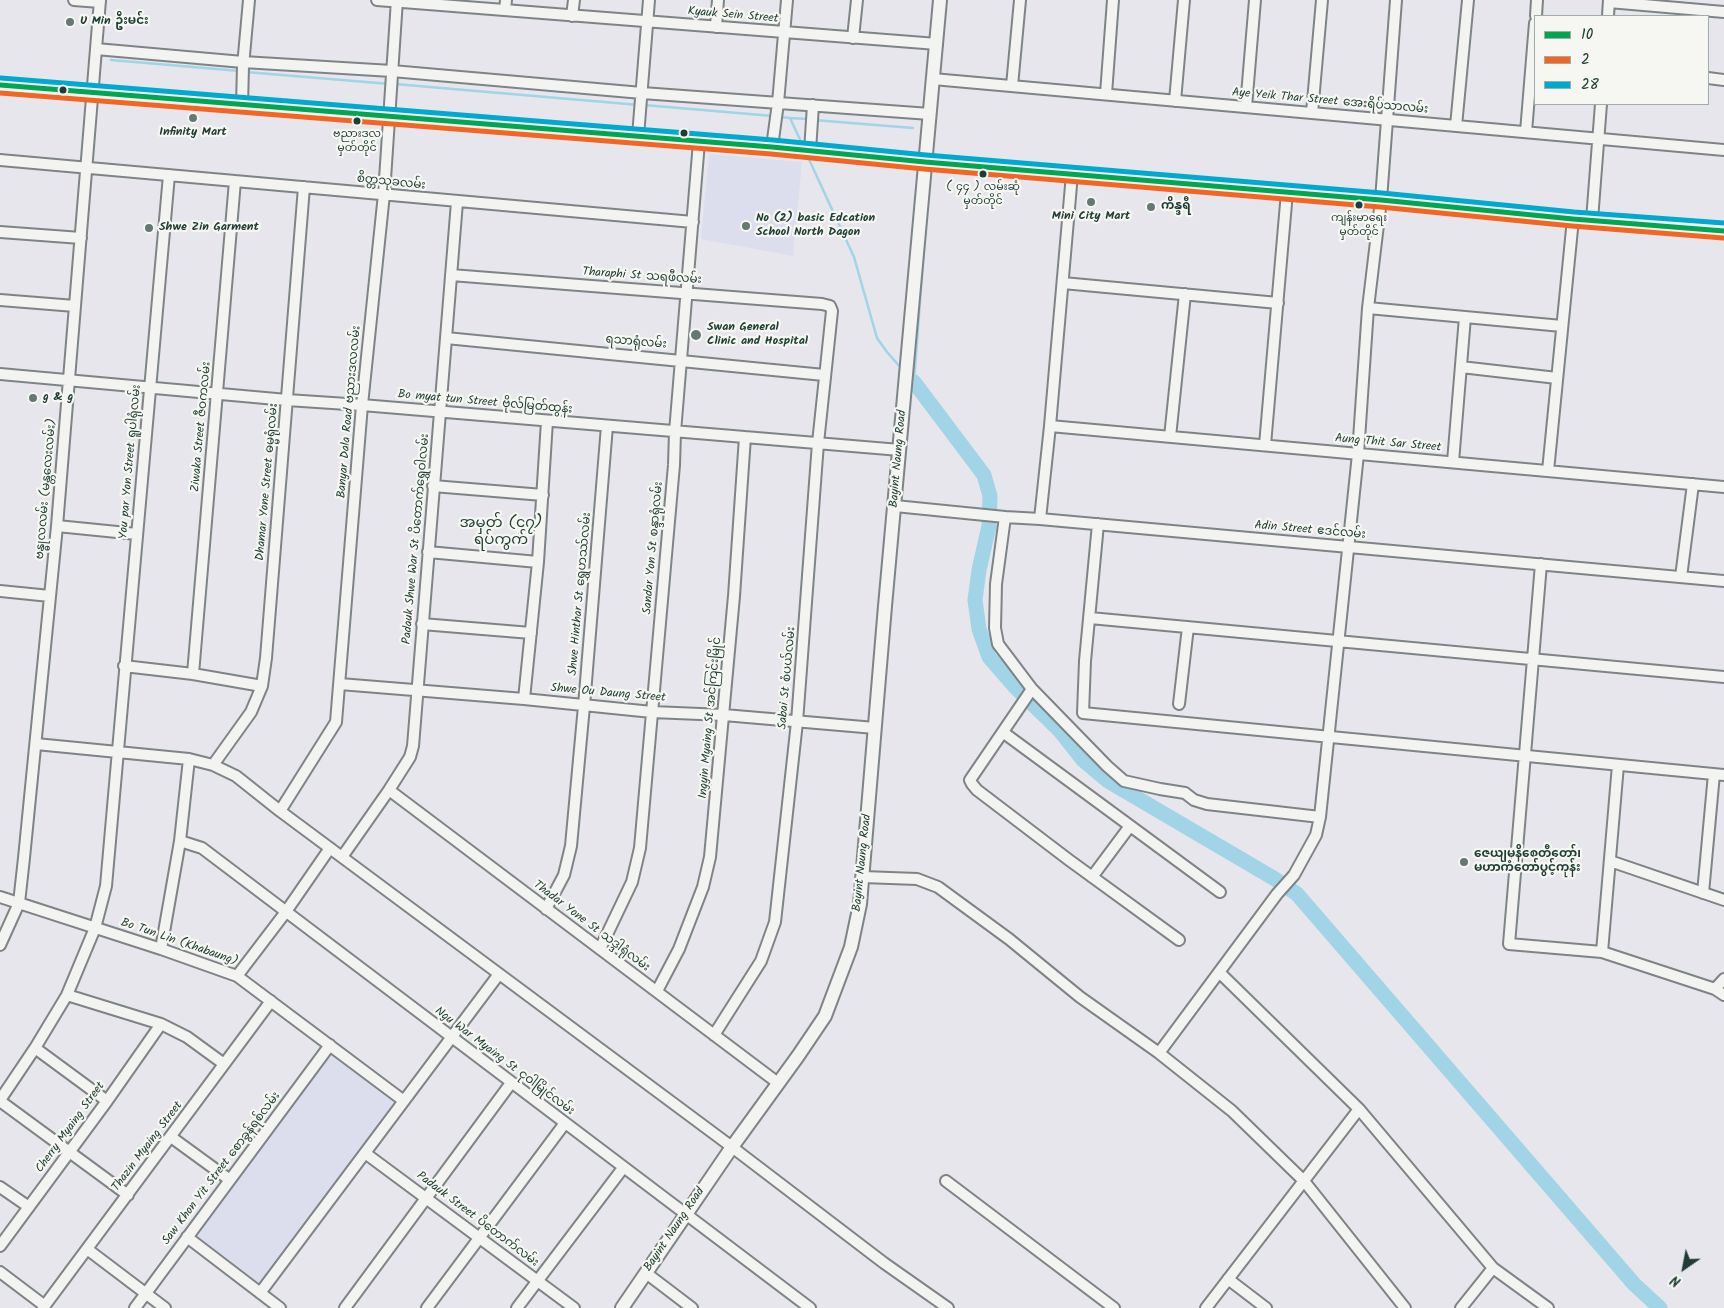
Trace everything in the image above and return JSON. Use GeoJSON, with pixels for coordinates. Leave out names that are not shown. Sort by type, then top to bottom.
{"type":"FeatureCollection","features":[{"type":"Feature","properties":{"kind":"main road","name":"Bayint Naung Road"},"geometry":{"type":"LineString","coordinates":[[622,1308],[685,1214],[825,1016],[850,947],[860,904],[863,878],[940,0]]}},
{"type":"Feature","properties":{"kind":"main road"},"geometry":{"type":"LineString","coordinates":[[0,85],[699,142],[772,147],[811,145],[925,162],[1381,200],[1573,219],[1724,230]]}},
{"type":"Feature","properties":{"kind":"street"},"geometry":{"type":"LineString","coordinates":[[74,0],[100,1]]}},
{"type":"Feature","properties":{"kind":"street"},"geometry":{"type":"LineString","coordinates":[[242,105],[248,0]]}},
{"type":"Feature","properties":{"kind":"street","name":"Kyauk Sein Street"},"geometry":{"type":"LineString","coordinates":[[377,0],[506,5],[572,16],[937,44]]}},
{"type":"Feature","properties":{"kind":"street"},"geometry":{"type":"LineString","coordinates":[[572,16],[574,0]]}},
{"type":"Feature","properties":{"kind":"street"},"geometry":{"type":"LineString","coordinates":[[638,136],[650,0]]}},
{"type":"Feature","properties":{"kind":"street"},"geometry":{"type":"LineString","coordinates":[[716,27],[718,0]]}},
{"type":"Feature","properties":{"kind":"street"},"geometry":{"type":"LineString","coordinates":[[772,147],[787,0]]}},
{"type":"Feature","properties":{"kind":"street"},"geometry":{"type":"LineString","coordinates":[[853,38],[857,0]]}},
{"type":"Feature","properties":{"kind":"street"},"geometry":{"type":"LineString","coordinates":[[1012,86],[1020,0]]}},
{"type":"Feature","properties":{"kind":"street"},"geometry":{"type":"LineString","coordinates":[[1106,94],[1113,0]]}},
{"type":"Feature","properties":{"kind":"street"},"geometry":{"type":"LineString","coordinates":[[1175,100],[1184,0]]}},
{"type":"Feature","properties":{"kind":"street"},"geometry":{"type":"LineString","coordinates":[[1246,107],[1255,0]]}},
{"type":"Feature","properties":{"kind":"street"},"geometry":{"type":"LineString","coordinates":[[1312,113],[1322,0]]}},
{"type":"Feature","properties":{"kind":"street"},"geometry":{"type":"LineString","coordinates":[[1159,1053],[1277,894],[1294,876],[1316,835],[1329,736],[1358,454],[1368,308],[1381,200],[1396,0]]}},
{"type":"Feature","properties":{"kind":"street"},"geometry":{"type":"LineString","coordinates":[[1456,126],[1468,0]]}},
{"type":"Feature","properties":{"kind":"street"},"geometry":{"type":"LineString","coordinates":[[1536,15],[1537,0]]}},
{"type":"Feature","properties":{"kind":"street","name":"ဗန္ဓုလလမ်း (မန္တလေးလမ်း)"},"geometry":{"type":"LineString","coordinates":[[0,945],[19,903],[36,744],[69,381],[100,1]]}},
{"type":"Feature","properties":{"kind":"street","name":"Banyar Dala Road ဗညားဒလလမ်း"},"geometry":{"type":"LineString","coordinates":[[280,811],[336,722],[362,405],[384,194],[396,1]]}},
{"type":"Feature","properties":{"kind":"street"},"geometry":{"type":"LineString","coordinates":[[1608,15],[1609,1],[1724,12]]}},
{"type":"Feature","properties":{"kind":"street"},"geometry":{"type":"LineString","coordinates":[[1526,132],[1534,35]]}},
{"type":"Feature","properties":{"kind":"street"},"geometry":{"type":"LineString","coordinates":[[96,49],[243,64],[392,71],[777,107],[930,114]]}},
{"type":"Feature","properties":{"kind":"street"},"geometry":{"type":"LineString","coordinates":[[1709,78],[1724,80]]}},
{"type":"Feature","properties":{"kind":"street","name":"Aye Yeik Thar Street အေးရိပ်သာလမ်း"},"geometry":{"type":"LineString","coordinates":[[933,79],[1724,150]]}},
{"type":"Feature","properties":{"kind":"street"},"geometry":{"type":"LineString","coordinates":[[1592,220],[1601,105]]}},
{"type":"Feature","properties":{"kind":"street"},"geometry":{"type":"LineString","coordinates":[[811,145],[813,109]]}},
{"type":"Feature","properties":{"kind":"street","name":"Sandar Yon St စန္ဒာရုံလမ်း"},"geometry":{"type":"LineString","coordinates":[[600,949],[632,882],[640,848],[674,464],[699,142]]}},
{"type":"Feature","properties":{"kind":"street","name":"စိတ္တသုခလမ်း"},"geometry":{"type":"LineString","coordinates":[[0,160],[693,222]]}},
{"type":"Feature","properties":{"kind":"street"},"geometry":{"type":"LineString","coordinates":[[1040,519],[1072,174]]}},
{"type":"Feature","properties":{"kind":"street","name":"You par Yon Street ရူပါရုံလမ်း"},"geometry":{"type":"LineString","coordinates":[[0,1101],[67,995],[95,928],[106,886],[169,175]]}},
{"type":"Feature","properties":{"kind":"street","name":"Ziwaka Street ဇီဝကလမ်း"},"geometry":{"type":"LineString","coordinates":[[193,674],[235,181]]}},
{"type":"Feature","properties":{"kind":"street","name":"Dhamar Yone Street ဓမ္မရုံလမ်း"},"geometry":{"type":"LineString","coordinates":[[214,765],[251,712],[262,686],[266,658],[304,187]]}},
{"type":"Feature","properties":{"kind":"street"},"geometry":{"type":"LineString","coordinates":[[1265,446],[1287,192]]}},
{"type":"Feature","properties":{"kind":"street","name":"Padauk Shwe War St ပိတောက်ရွှေဝါလမ်း"},"geometry":{"type":"LineString","coordinates":[[342,857],[389,790],[410,757],[413,746],[457,202]]}},
{"type":"Feature","properties":{"kind":"street"},"geometry":{"type":"LineString","coordinates":[[1548,471],[1573,219]]}},
{"type":"Feature","properties":{"kind":"street"},"geometry":{"type":"LineString","coordinates":[[0,232],[81,238]]}},
{"type":"Feature","properties":{"kind":"street","name":"Tharaphi St သရဖီလမ်း"},"geometry":{"type":"LineString","coordinates":[[451,275],[830,306]]}},
{"type":"Feature","properties":{"kind":"street"},"geometry":{"type":"LineString","coordinates":[[1063,283],[1278,302]]}},
{"type":"Feature","properties":{"kind":"street"},"geometry":{"type":"LineString","coordinates":[[1170,437],[1185,294]]}},
{"type":"Feature","properties":{"kind":"street"},"geometry":{"type":"LineString","coordinates":[[0,300],[75,306]]}},
{"type":"Feature","properties":{"kind":"street","name":"Sabai St စံပယ်လမ်း"},"geometry":{"type":"LineString","coordinates":[[714,1034],[761,961],[775,922],[797,722],[818,443],[832,311],[830,306]]}},
{"type":"Feature","properties":{"kind":"street"},"geometry":{"type":"LineString","coordinates":[[1368,308],[1562,326]]}},
{"type":"Feature","properties":{"kind":"street"},"geometry":{"type":"LineString","coordinates":[[1452,462],[1466,317]]}},
{"type":"Feature","properties":{"kind":"street","name":"ရသာရုံလမ်း"},"geometry":{"type":"LineString","coordinates":[[446,338],[824,374]]}},
{"type":"Feature","properties":{"kind":"street"},"geometry":{"type":"LineString","coordinates":[[1461,367],[1557,378]]}},
{"type":"Feature","properties":{"kind":"street","name":"Bo myat tun Street ဗိုလ်မြတ်ထွန်း"},"geometry":{"type":"LineString","coordinates":[[0,374],[287,400],[900,450]]}},
{"type":"Feature","properties":{"kind":"street"},"geometry":{"type":"LineString","coordinates":[[524,699],[538,562],[547,421]]}},
{"type":"Feature","properties":{"kind":"street","name":"Shwe Hinthar St ရွှေဟဿ်လမ်း"},"geometry":{"type":"LineString","coordinates":[[546,908],[564,875],[571,846],[607,426]]}},
{"type":"Feature","properties":{"kind":"street","name":"Aung Thit Sar Street"},"geometry":{"type":"LineString","coordinates":[[1050,426],[1724,487]]}},
{"type":"Feature","properties":{"kind":"street","name":"Ingyin Myaing St အင်ကြင်းမြိုင်"},"geometry":{"type":"LineString","coordinates":[[656,991],[679,949],[703,887],[710,857],[724,716],[745,437]]}},
{"type":"Feature","properties":{"kind":"street"},"geometry":{"type":"LineString","coordinates":[[1681,577],[1693,484]]}},
{"type":"Feature","properties":{"kind":"street"},"geometry":{"type":"LineString","coordinates":[[433,486],[543,495]]}},
{"type":"Feature","properties":{"kind":"street","name":"Adin Street ဧဒင်လမ်း"},"geometry":{"type":"LineString","coordinates":[[895,506],[1724,581]]}},
{"type":"Feature","properties":{"kind":"street"},"geometry":{"type":"LineString","coordinates":[[1000,517],[995,628],[998,644],[1030,693],[1107,766],[1124,781],[1185,793],[1194,800],[1207,804],[1320,816]]}},
{"type":"Feature","properties":{"kind":"street"},"geometry":{"type":"LineString","coordinates":[[1098,524],[1085,661],[1083,713],[1719,774],[1703,893]]}},
{"type":"Feature","properties":{"kind":"street"},"geometry":{"type":"LineString","coordinates":[[56,526],[137,534]]}},
{"type":"Feature","properties":{"kind":"street"},"geometry":{"type":"LineString","coordinates":[[428,552],[538,562]]}},
{"type":"Feature","properties":{"kind":"street"},"geometry":{"type":"LineString","coordinates":[[1540,564],[1509,944],[1602,952],[1715,989],[1724,996]]}},
{"type":"Feature","properties":{"kind":"street"},"geometry":{"type":"LineString","coordinates":[[0,591],[50,596]]}},
{"type":"Feature","properties":{"kind":"street"},"geometry":{"type":"LineString","coordinates":[[1090,618],[1724,677]]}},
{"type":"Feature","properties":{"kind":"street"},"geometry":{"type":"LineString","coordinates":[[422,624],[531,633]]}},
{"type":"Feature","properties":{"kind":"street"},"geometry":{"type":"LineString","coordinates":[[1180,704],[1188,627]]}},
{"type":"Feature","properties":{"kind":"street"},"geometry":{"type":"LineString","coordinates":[[124,666],[193,674],[262,686]]}},
{"type":"Feature","properties":{"kind":"street","name":"Shwe Ou Daung Street"},"geometry":{"type":"LineString","coordinates":[[340,684],[524,699],[652,712],[875,728]]}},
{"type":"Feature","properties":{"kind":"street"},"geometry":{"type":"LineString","coordinates":[[1030,693],[970,780],[972,784],[977,790],[1179,940]]}},
{"type":"Feature","properties":{"kind":"street"},"geometry":{"type":"LineString","coordinates":[[1004,733],[1220,892]]}},
{"type":"Feature","properties":{"kind":"street"},"geometry":{"type":"LineString","coordinates":[[36,744],[189,759],[214,765],[236,776],[280,811],[732,1147],[942,1306]]}},
{"type":"Feature","properties":{"kind":"street"},"geometry":{"type":"LineString","coordinates":[[161,949],[180,841],[189,759]]}},
{"type":"Feature","properties":{"kind":"street"},"geometry":{"type":"LineString","coordinates":[[1602,952],[1618,765]]}},
{"type":"Feature","properties":{"kind":"street","name":"Thadar Yone St သဒ္ဒါရုံလမ်း"},"geometry":{"type":"LineString","coordinates":[[389,790],[778,1083]]}},
{"type":"Feature","properties":{"kind":"street"},"geometry":{"type":"LineString","coordinates":[[1092,876],[1130,826]]}},
{"type":"Feature","properties":{"kind":"street","name":"Ngu War Myaing St ငုဝါမြိုင်လမ်း"},"geometry":{"type":"LineString","coordinates":[[180,841],[202,848],[810,1308]]}},
{"type":"Feature","properties":{"kind":"street"},"geometry":{"type":"LineString","coordinates":[[237,976],[330,848]]}},
{"type":"Feature","properties":{"kind":"street"},"geometry":{"type":"LineString","coordinates":[[1610,861],[1724,900]]}},
{"type":"Feature","properties":{"kind":"street"},"geometry":{"type":"LineString","coordinates":[[863,878],[917,879],[938,887],[1009,938],[1080,997],[1159,1053],[1232,1111],[1304,1181],[1405,1308]]}},
{"type":"Feature","properties":{"kind":"street","name":"Bo Tun Lin (Khabaung)"},"geometry":{"type":"LineString","coordinates":[[0,897],[161,949],[237,976],[404,1101]]}},
{"type":"Feature","properties":{"kind":"street"},"geometry":{"type":"LineString","coordinates":[[1219,972],[1359,1109],[1494,1268],[1548,1308]]}},
{"type":"Feature","properties":{"kind":"street"},"geometry":{"type":"LineString","coordinates":[[260,1293],[499,974]]}},
{"type":"Feature","properties":{"kind":"street"},"geometry":{"type":"LineString","coordinates":[[1715,989],[1724,979]]}},
{"type":"Feature","properties":{"kind":"street"},"geometry":{"type":"LineString","coordinates":[[67,995],[161,1024],[187,1037],[224,1064]]}},
{"type":"Feature","properties":{"kind":"street","name":"Thazin Myaing Street"},"geometry":{"type":"LineString","coordinates":[[44,1307],[271,1001]]}},
{"type":"Feature","properties":{"kind":"street","name":"Cherry Myaing Street"},"geometry":{"type":"LineString","coordinates":[[0,1246],[161,1024]]}},
{"type":"Feature","properties":{"kind":"street","name":"Saw Khon Yit Street စောခွန်ရစ်လမ်း"},"geometry":{"type":"LineString","coordinates":[[135,1308],[330,1045]]}},
{"type":"Feature","properties":{"kind":"street"},"geometry":{"type":"LineString","coordinates":[[35,1048],[107,1101]]}},
{"type":"Feature","properties":{"kind":"street"},"geometry":{"type":"LineString","coordinates":[[345,1308],[511,1083]]}},
{"type":"Feature","properties":{"kind":"street"},"geometry":{"type":"LineString","coordinates":[[0,1101],[128,1195]]}},
{"type":"Feature","properties":{"kind":"street"},"geometry":{"type":"LineString","coordinates":[[1206,1308],[1359,1109]]}},
{"type":"Feature","properties":{"kind":"street"},"geometry":{"type":"LineString","coordinates":[[427,1308],[565,1123]]}},
{"type":"Feature","properties":{"kind":"street"},"geometry":{"type":"LineString","coordinates":[[171,1137],[230,1180]]}},
{"type":"Feature","properties":{"kind":"street","name":"Padauk Street ပိတောက်လမ်း"},"geometry":{"type":"LineString","coordinates":[[365,1153],[574,1308]]}},
{"type":"Feature","properties":{"kind":"street"},"geometry":{"type":"LineString","coordinates":[[518,1308],[623,1168]]}},
{"type":"Feature","properties":{"kind":"street"},"geometry":{"type":"LineString","coordinates":[[946,1181],[1114,1308]]}},
{"type":"Feature","properties":{"kind":"street"},"geometry":{"type":"LineString","coordinates":[[0,1187],[29,1207]]}},
{"type":"Feature","properties":{"kind":"street"},"geometry":{"type":"LineString","coordinates":[[187,1237],[280,1308]]}},
{"type":"Feature","properties":{"kind":"street"},"geometry":{"type":"LineString","coordinates":[[87,1249],[165,1308]]}},
{"type":"Feature","properties":{"kind":"street"},"geometry":{"type":"LineString","coordinates":[[1461,1308],[1494,1268]]}},
{"type":"Feature","properties":{"kind":"street"},"geometry":{"type":"LineString","coordinates":[[0,1272],[44,1307]]}},
{"type":"Feature","properties":{"kind":"street"},"geometry":{"type":"LineString","coordinates":[[646,1273],[692,1308]]}},
{"type":"Feature","properties":{"kind":"street"},"geometry":{"type":"LineString","coordinates":[[1228,1279],[1266,1308]]}},
{"type":"Feature","properties":{"kind":"shaded area"},"geometry":{"type":"Polygon","coordinates":[[[709,154],[802,162],[793,256],[701,239],[709,154]]]}},
{"type":"Feature","properties":{"kind":"shaded area"},"geometry":{"type":"Polygon","coordinates":[[[332,1052],[395,1101],[260,1284],[197,1236],[332,1052]]]}},
{"type":"Feature","properties":{"kind":"waterway"},"geometry":{"type":"LineString","coordinates":[[111,60],[240,71]]}},
{"type":"Feature","properties":{"kind":"waterway"},"geometry":{"type":"LineString","coordinates":[[246,72],[390,84]]}},
{"type":"Feature","properties":{"kind":"waterway"},"geometry":{"type":"LineString","coordinates":[[395,84],[639,105]]}},
{"type":"Feature","properties":{"kind":"waterway"},"geometry":{"type":"LineString","coordinates":[[644,105],[773,116]]}},
{"type":"Feature","properties":{"kind":"waterway"},"geometry":{"type":"LineString","coordinates":[[779,117],[790,118],[803,146]]}},
{"type":"Feature","properties":{"kind":"waterway"},"geometry":{"type":"LineString","coordinates":[[790,118],[808,119]]}},
{"type":"Feature","properties":{"kind":"waterway"},"geometry":{"type":"LineString","coordinates":[[814,120],[913,128]]}},
{"type":"Feature","properties":{"kind":"waterway"},"geometry":{"type":"LineString","coordinates":[[807,155],[854,257],[877,338],[901,368]]}},
{"type":"Feature","properties":{"kind":"waterway"},"geometry":{"type":"LineString","coordinates":[[914,382],[926,221]]}},
{"type":"Feature","properties":{"kind":"waterway"},"geometry":{"type":"LineString","coordinates":[[914,382],[984,475],[990,496],[989,526],[979,570],[975,600],[979,629],[989,657],[1016,688],[1061,732],[1083,760],[1108,781],[1275,879],[1297,894],[1634,1284],[1660,1308]]}},
{"type":"Feature","properties":{"kind":"transit line","name":"28"},"geometry":{"type":"LineString","coordinates":[[1,78],[773,140],[926,155],[1382,193],[1574,212],[1724,223]]}},
{"type":"Feature","properties":{"kind":"transit line","name":"10"},"geometry":{"type":"LineString","coordinates":[[0,85],[772,147],[1724,231]]}},
{"type":"Feature","properties":{"kind":"transit line","name":"2"},"geometry":{"type":"LineString","coordinates":[[0,93],[771,154],[1723,238]]}},
{"type":"Feature","properties":{"kind":"place","name":"U Min ဦးမင်း"},"geometry":{"type":"Point","coordinates":[70,22]}},
{"type":"Feature","properties":{"kind":"place","name":"Infinity Mart"},"geometry":{"type":"Point","coordinates":[193,118]}},
{"type":"Feature","properties":{"kind":"place","name":"ဗညားဒလ မှတ်တိုင်"},"geometry":{"type":"Point","coordinates":[357,121]}},
{"type":"Feature","properties":{"kind":"place","name":"( ၄၄ ) လမ်းဆုံ မှတ်တိုင်"},"geometry":{"type":"Point","coordinates":[983,174]}},
{"type":"Feature","properties":{"kind":"place","name":"Mini City Mart"},"geometry":{"type":"Point","coordinates":[1091,202]}},
{"type":"Feature","properties":{"kind":"place","name":"ကျန်းမာရေး မှတ်တိုင်"},"geometry":{"type":"Point","coordinates":[1359,205]}},
{"type":"Feature","properties":{"kind":"place","name":"ကိန္ဒရီ"},"geometry":{"type":"Point","coordinates":[1151,207]}},
{"type":"Feature","properties":{"kind":"place","name":"No (2) basic Edcation School North Dagon"},"geometry":{"type":"Point","coordinates":[746,226]}},
{"type":"Feature","properties":{"kind":"place","name":"Shwe Zin Garment"},"geometry":{"type":"Point","coordinates":[149,228]}},
{"type":"Feature","properties":{"kind":"place","name":"Swan General Clinic and Hospital"},"geometry":{"type":"Point","coordinates":[696,335]}},
{"type":"Feature","properties":{"kind":"place","name":"g & g"},"geometry":{"type":"Point","coordinates":[33,398]}},
{"type":"Feature","properties":{"kind":"place","name":"ဇေယျမုနိစေတီတော်၊ မဟာကံတော်ပွင့်ကုန်း"},"geometry":{"type":"Point","coordinates":[1464,862]}},
{"type":"Feature","properties":{"kind":"district","name":"အမှတ် (၄၇) ရပ်ကွက်"},"geometry":{"type":"Point","coordinates":[501,532]}}]}
